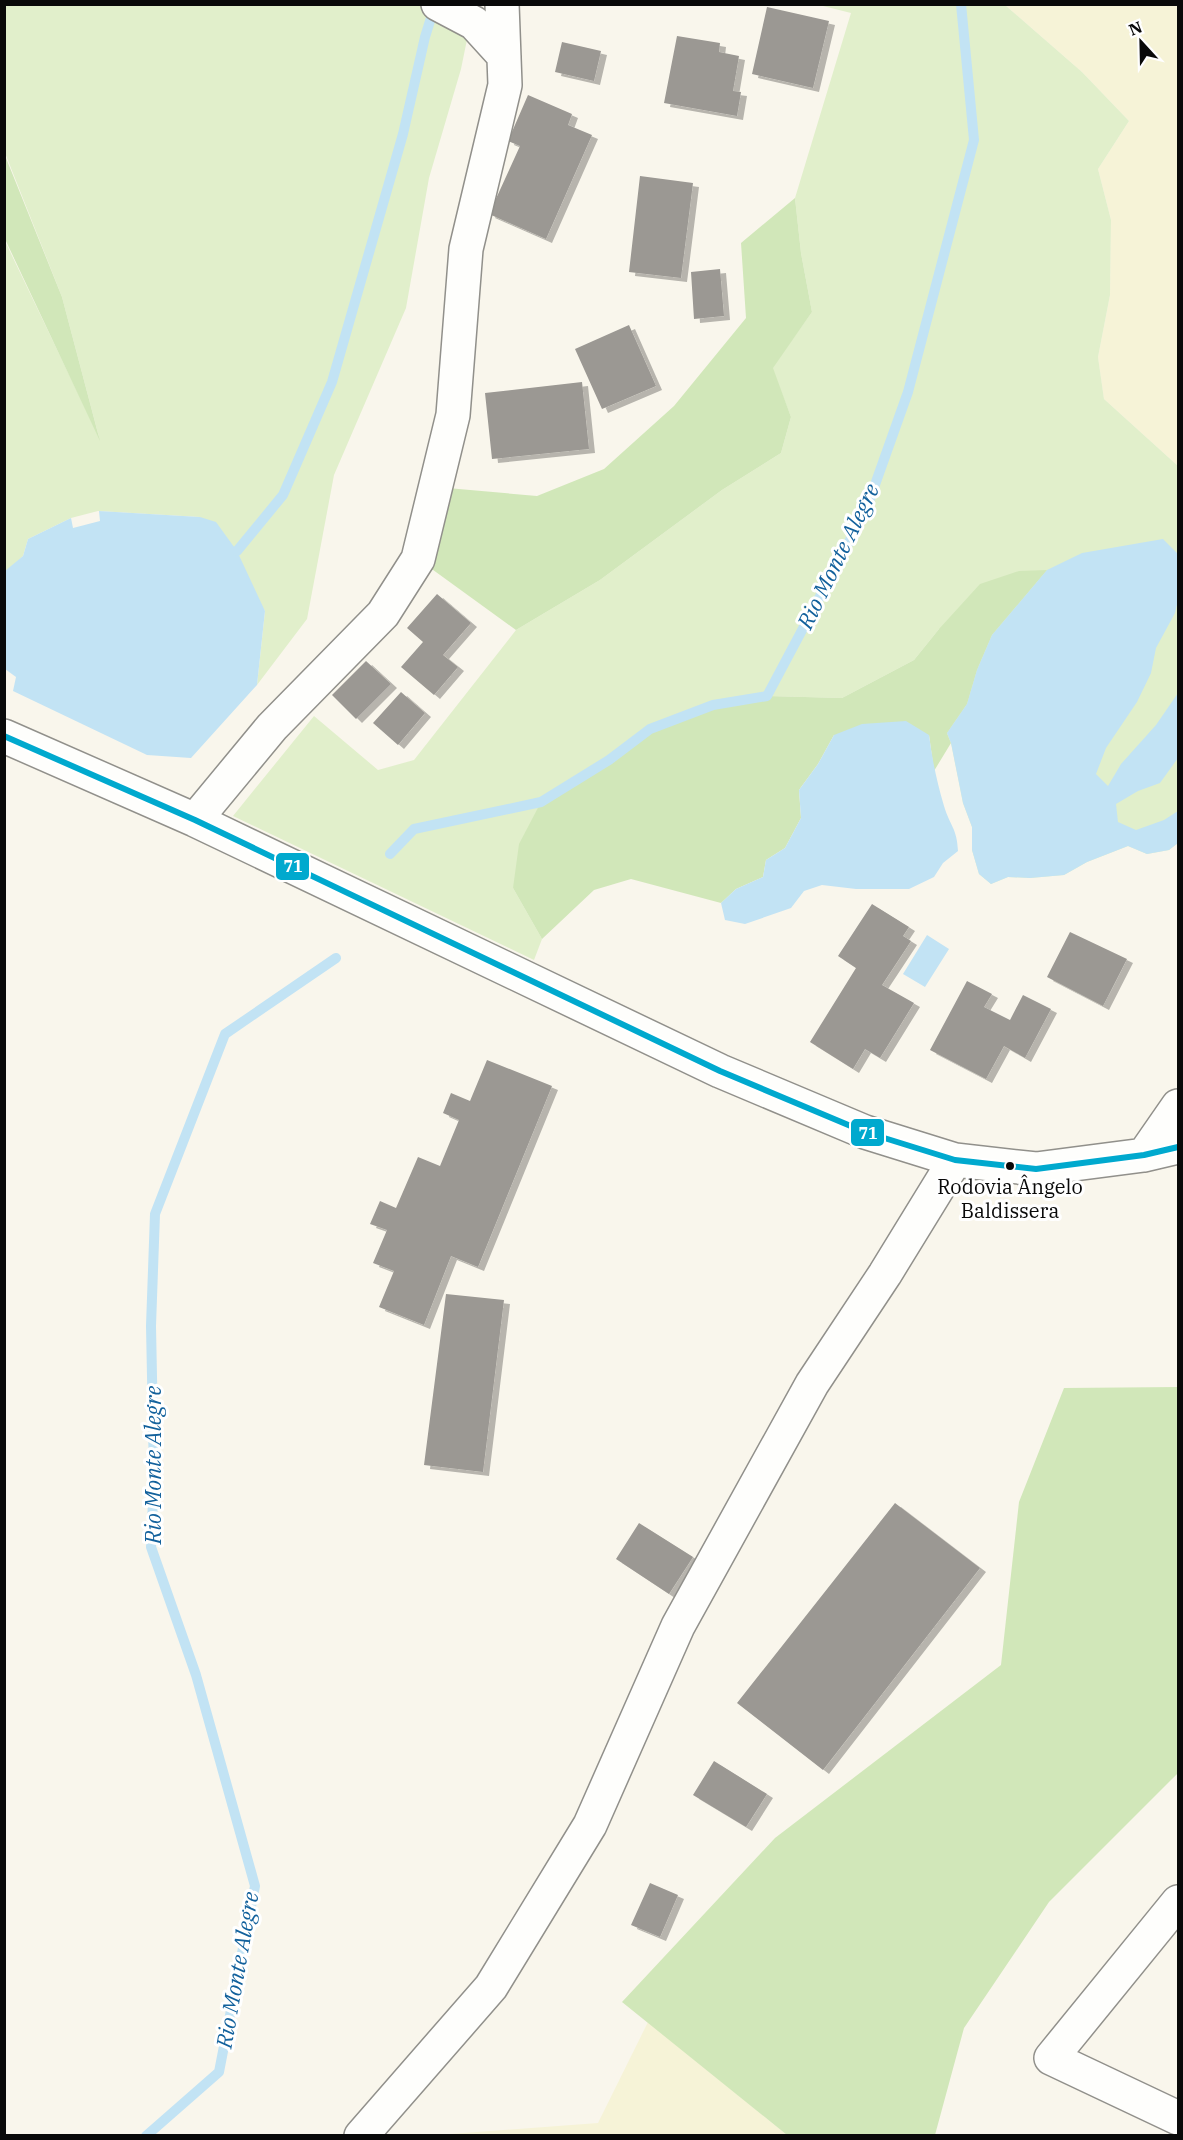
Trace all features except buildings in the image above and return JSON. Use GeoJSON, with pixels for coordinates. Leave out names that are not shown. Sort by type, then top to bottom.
{"type":"FeatureCollection","features":[{"type":"Feature","properties":{"kind":"street"},"geometry":{"type":"LineString","coordinates":[[438,4],[474,23],[504,56]]}},
{"type":"Feature","properties":{"kind":"street"},"geometry":{"type":"LineString","coordinates":[[195,820],[272,727],[383,614],[418,559],[453,415],[466,249],[505,85],[502,4]]}},
{"type":"Feature","properties":{"kind":"street"},"geometry":{"type":"LineString","coordinates":[[4,736],[195,820],[720,1071],[865,1132],[955,1160],[1036,1169],[1144,1155],[1179,1147]]}},
{"type":"Feature","properties":{"kind":"street"},"geometry":{"type":"LineString","coordinates":[[1144,1155],[1179,1106]]}},
{"type":"Feature","properties":{"kind":"street"},"geometry":{"type":"LineString","coordinates":[[361,2136],[491,1987],[590,1825],[678,1626],[813,1384],[885,1274],[955,1160]]}},
{"type":"Feature","properties":{"kind":"street"},"geometry":{"type":"LineString","coordinates":[[1179,1902],[1051,2058],[1179,2118]]}},
{"type":"Feature","properties":{"kind":"shaded area"},"geometry":{"type":"Polygon","coordinates":[[[1005,5],[1178,5],[1178,466],[1104,399],[1098,357],[1110,295],[1111,220],[1098,169],[1129,121],[1082,72],[1005,5]]]}},
{"type":"Feature","properties":{"kind":"shaded area"},"geometry":{"type":"Polygon","coordinates":[[[648,2022],[787,2135],[437,2135],[598,2123],[648,2022]]]}},
{"type":"Feature","properties":{"kind":"green space"},"geometry":{"type":"Polygon","coordinates":[[[5,5],[474,5],[461,69],[429,178],[406,308],[334,475],[307,619],[257,685],[265,611],[200,517],[98,511],[71,518],[28,539],[23,556],[5,571],[4,239],[99,437],[62,297],[5,153],[5,5]]]}},
{"type":"Feature","properties":{"kind":"green space"},"geometry":{"type":"Polygon","coordinates":[[[819,5],[1005,5],[1082,72],[1129,121],[1098,169],[1111,220],[1110,295],[1098,357],[1104,399],[1178,466],[1178,843],[1169,850],[1147,854],[1128,846],[1087,862],[1064,875],[1008,877],[991,884],[979,874],[972,850],[972,827],[963,803],[947,733],[939,629],[914,660],[842,698],[767,696],[650,729],[608,760],[513,888],[542,939],[534,960],[233,816],[314,716],[378,770],[414,760],[516,630],[600,580],[722,490],[781,453],[791,417],[772,368],[812,312],[801,253],[795,198],[851,13],[819,5]]]}},
{"type":"Feature","properties":{"kind":"green space"},"geometry":{"type":"Polygon","coordinates":[[[4,153],[62,297],[100,441],[5,239],[4,153]]]}},
{"type":"Feature","properties":{"kind":"green space"},"geometry":{"type":"Polygon","coordinates":[[[795,198],[801,253],[812,312],[773,368],[791,417],[781,453],[722,490],[600,580],[516,630],[418,559],[436,487],[537,496],[604,469],[674,406],[746,318],[741,243],[795,198]]]}},
{"type":"Feature","properties":{"kind":"green space"},"geometry":{"type":"Polygon","coordinates":[[[1047,570],[992,635],[977,670],[967,704],[947,733],[951,743],[934,771],[929,735],[834,735],[818,764],[799,790],[801,818],[785,848],[766,860],[763,877],[736,889],[721,903],[631,879],[594,890],[542,939],[513,888],[519,844],[541,802],[608,760],[650,729],[713,705],[767,696],[842,698],[914,660],[980,584],[1019,571],[1047,570]]]}},
{"type":"Feature","properties":{"kind":"green space"},"geometry":{"type":"Polygon","coordinates":[[[1178,1387],[1178,1773],[1049,1902],[964,2028],[935,2135],[787,2135],[622,2002],[775,1838],[1001,1665],[1019,1502],[1064,1388],[1178,1387]]]}},
{"type":"Feature","properties":{"kind":"water"},"geometry":{"type":"Polygon","coordinates":[[[99,511],[200,517],[216,522],[237,551],[265,611],[257,685],[191,758],[147,755],[13,691],[16,677],[5,669],[5,571],[23,556],[28,539],[71,518],[73,528],[100,521],[99,511]]]}},
{"type":"Feature","properties":{"kind":"water"},"geometry":{"type":"Polygon","coordinates":[[[1163,539],[1177,553],[1178,600],[1175,613],[1156,648],[1151,673],[1137,702],[1106,748],[1096,774],[1108,786],[1121,764],[1156,725],[1178,693],[1178,758],[1160,783],[1138,791],[1116,804],[1118,822],[1136,830],[1164,820],[1178,811],[1178,843],[1169,850],[1147,854],[1128,846],[1087,862],[1064,875],[1008,877],[991,884],[979,874],[972,850],[972,827],[963,803],[947,733],[967,704],[977,670],[992,635],[1047,570],[1082,553],[1163,539]]]}},
{"type":"Feature","properties":{"kind":"water"},"geometry":{"type":"Polygon","coordinates":[[[906,721],[929,735],[939,788],[946,813],[955,832],[958,851],[943,863],[934,877],[909,889],[856,889],[822,885],[804,891],[791,908],[745,924],[725,920],[721,903],[736,889],[763,877],[766,860],[785,848],[801,818],[799,790],[818,764],[834,735],[862,724],[906,721]]]}},
{"type":"Feature","properties":{"kind":"water"},"geometry":{"type":"Polygon","coordinates":[[[927,935],[949,949],[925,987],[903,974],[927,935]]]}},
{"type":"Feature","properties":{"kind":"waterway","name":"Rio Monte Alegre"},"geometry":{"type":"LineString","coordinates":[[390,854],[414,829],[541,802],[609,760],[650,729],[713,705],[767,696],[866,510],[908,392],[974,140],[961,4]]}},
{"type":"Feature","properties":{"kind":"waterway"},"geometry":{"type":"LineString","coordinates":[[237,551],[283,495],[332,382],[403,134],[425,37],[435,5]]}},
{"type":"Feature","properties":{"kind":"waterway","name":"Rio Monte Alegre"},"geometry":{"type":"LineString","coordinates":[[146,2136],[219,2072],[255,1886],[196,1675],[151,1547],[154,1477],[151,1326],[155,1214],[225,1034],[336,958]]}},
{"type":"Feature","properties":{"kind":"transit line","name":"71"},"geometry":{"type":"LineString","coordinates":[[4,736],[195,820],[720,1071],[865,1132],[955,1160],[1036,1169],[1144,1155],[1178,1147]]}},
{"type":"Feature","properties":{"kind":"place","name":"Rodovia Ângelo Baldissera"},"geometry":{"type":"Point","coordinates":[1010,1166]}}]}
